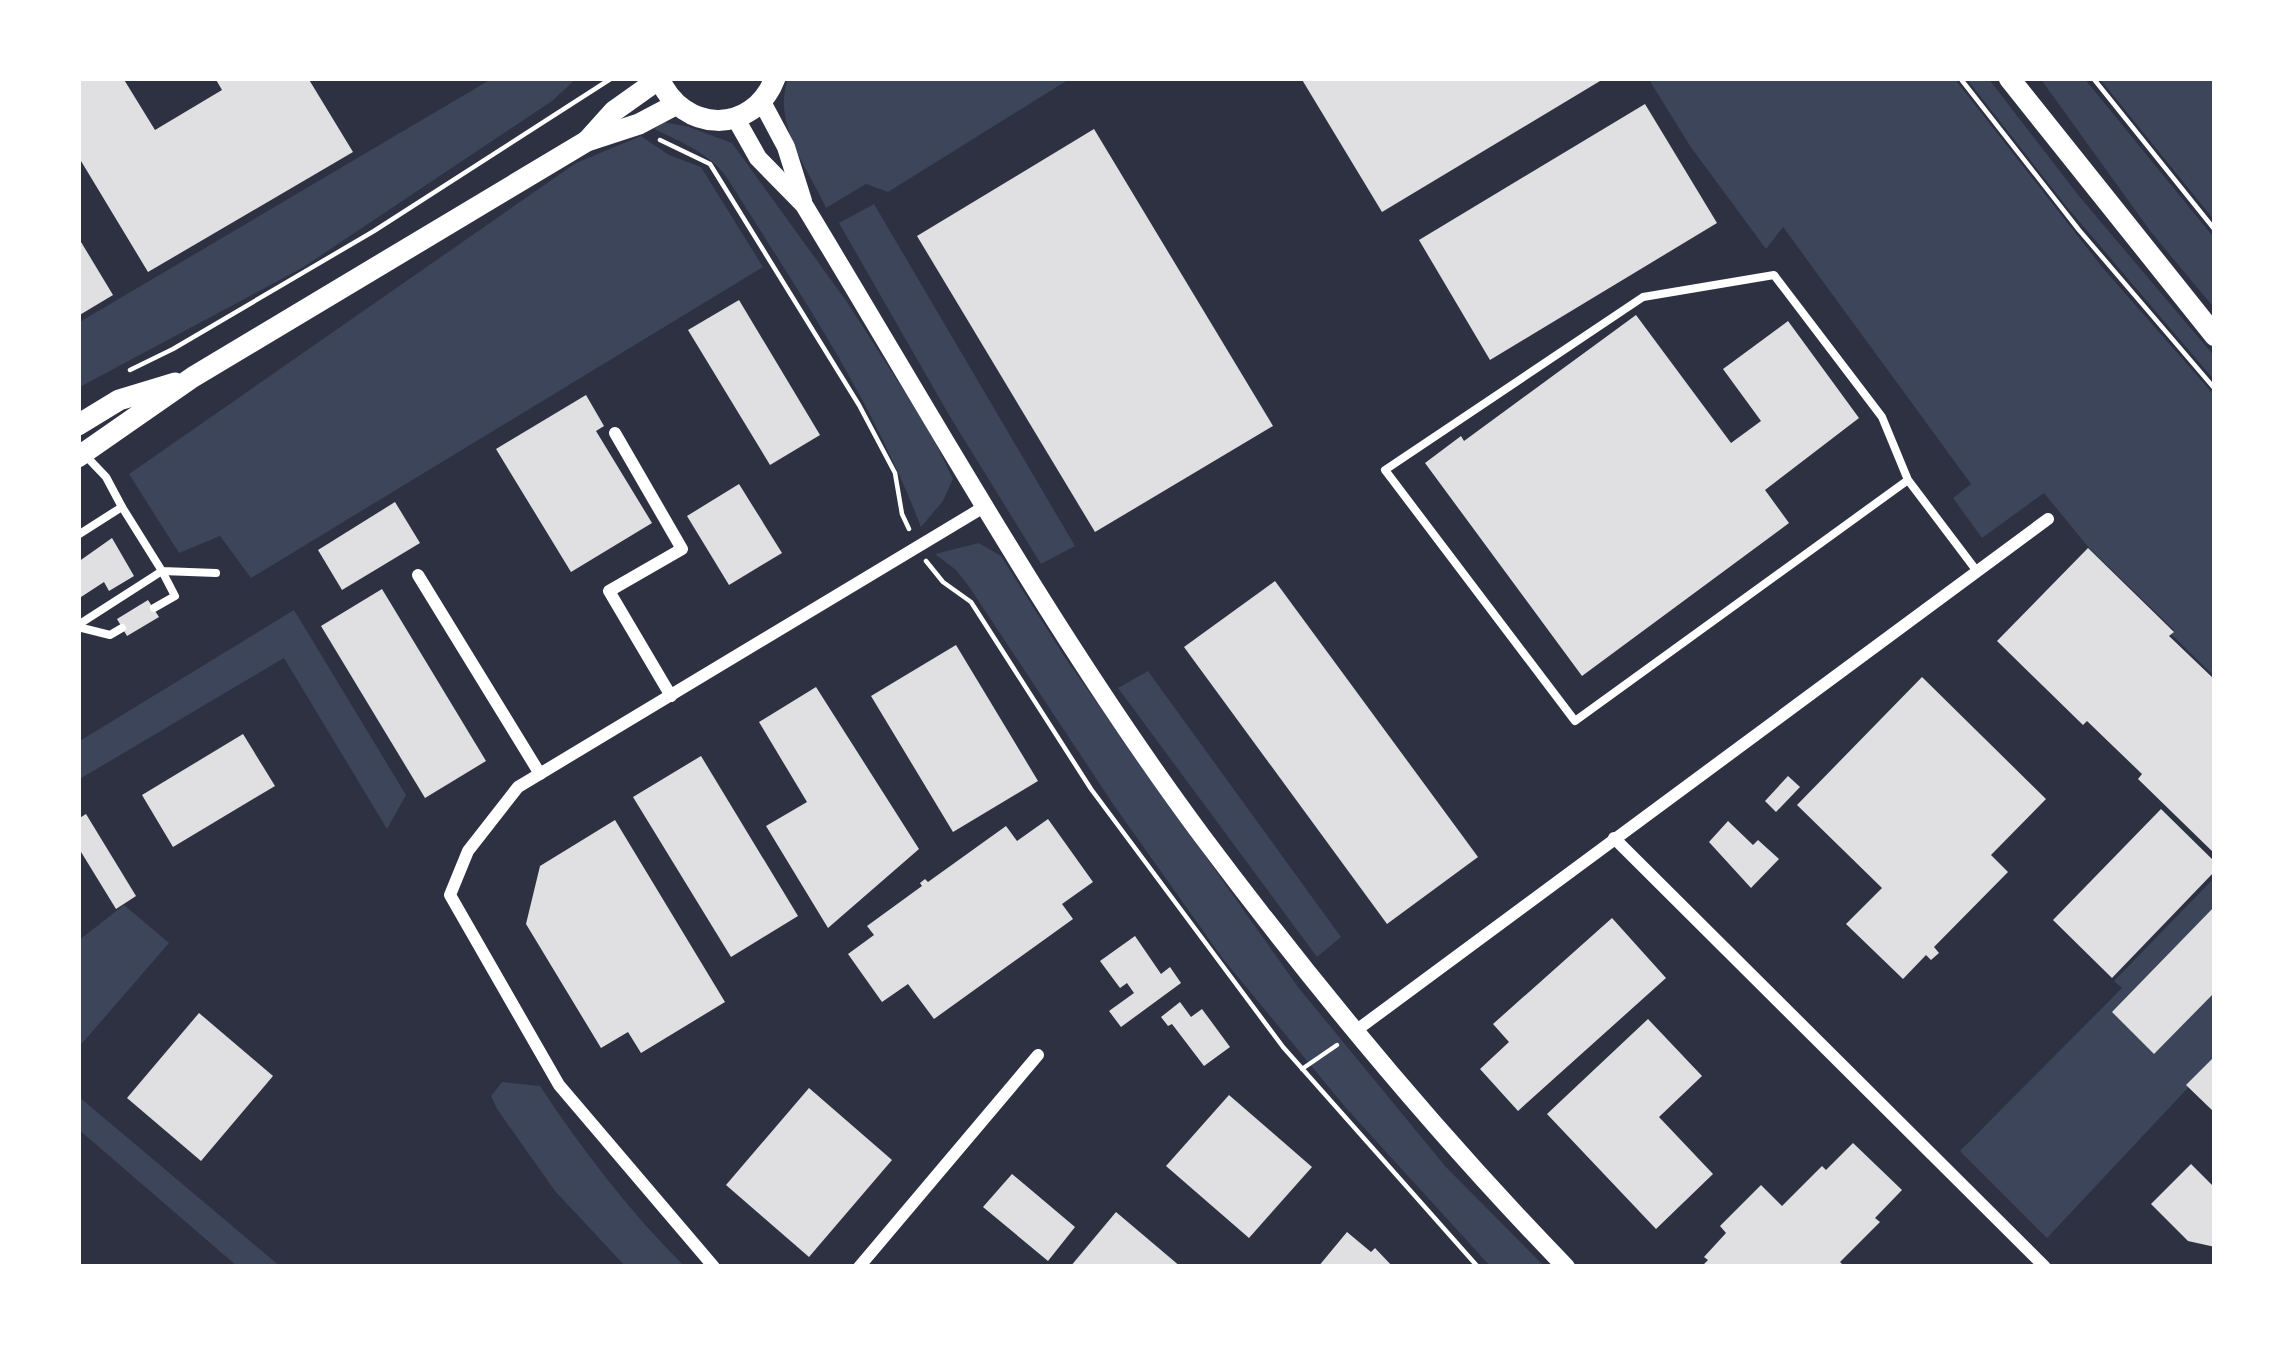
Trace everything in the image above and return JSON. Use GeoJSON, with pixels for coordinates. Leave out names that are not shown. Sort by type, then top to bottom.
{"type":"FeatureCollection","features":[{"type":"Feature","properties":{"kind":"main road"},"geometry":{"type":"LineString","coordinates":[[587,141],[614,110],[658,78],[675,105],[710,122],[736,119],[762,102],[775,78]]}},
{"type":"Feature","properties":{"kind":"main road"},"geometry":{"type":"LineString","coordinates":[[2016,83],[2215,336]]}},
{"type":"Feature","properties":{"kind":"main road"},"geometry":{"type":"LineString","coordinates":[[80,454],[193,377],[587,141],[640,124],[675,105]]}},
{"type":"Feature","properties":{"kind":"main road"},"geometry":{"type":"LineString","coordinates":[[78,424],[119,400],[193,377]]}},
{"type":"Feature","properties":{"kind":"street"},"geometry":{"type":"LineString","coordinates":[[762,102],[786,147],[804,206]]}},
{"type":"Feature","properties":{"kind":"street"},"geometry":{"type":"LineString","coordinates":[[736,119],[758,158],[804,206],[1090,670],[1201,834],[1354,1032],[1486,1185],[1566,1267]]}},
{"type":"Feature","properties":{"kind":"street"},"geometry":{"type":"LineString","coordinates":[[614,433],[682,549],[609,591],[671,696]]}},
{"type":"Feature","properties":{"kind":"street"},"geometry":{"type":"LineString","coordinates":[[714,1267],[559,1085],[451,895],[468,851],[518,787],[987,506]]}},
{"type":"Feature","properties":{"kind":"street"},"geometry":{"type":"LineString","coordinates":[[1354,1032],[2048,518]]}},
{"type":"Feature","properties":{"kind":"street"},"geometry":{"type":"LineString","coordinates":[[418,575],[540,774]]}},
{"type":"Feature","properties":{"kind":"street"},"geometry":{"type":"LineString","coordinates":[[1614,838],[2045,1267]]}},
{"type":"Feature","properties":{"kind":"street"},"geometry":{"type":"LineString","coordinates":[[859,1267],[1038,1055]]}},
{"type":"Feature","properties":{"kind":"lane"},"geometry":{"type":"LineString","coordinates":[[1908,480],[1575,721],[1385,470],[1643,297],[1774,275],[1882,417],[1908,480],[1976,571]]}},
{"type":"Feature","properties":{"kind":"lane"},"geometry":{"type":"LineString","coordinates":[[80,454],[106,477],[175,596],[154,608]]}},
{"type":"Feature","properties":{"kind":"lane"},"geometry":{"type":"LineString","coordinates":[[78,535],[122,507]]}},
{"type":"Feature","properties":{"kind":"lane"},"geometry":{"type":"LineString","coordinates":[[78,626],[162,571],[216,573]]}},
{"type":"Feature","properties":{"kind":"lane"},"geometry":{"type":"LineString","coordinates":[[78,626],[110,635],[122,628]]}},
{"type":"Feature","properties":{"kind":"path"},"geometry":{"type":"LineString","coordinates":[[116,377],[374,232],[612,78]]}},
{"type":"Feature","properties":{"kind":"path"},"geometry":{"type":"LineString","coordinates":[[1960,78],[2092,246],[2215,389]]}},
{"type":"Feature","properties":{"kind":"path"},"geometry":{"type":"LineString","coordinates":[[2093,78],[2215,230]]}},
{"type":"Feature","properties":{"kind":"path"},"geometry":{"type":"LineString","coordinates":[[640,124],[676,150],[710,164],[859,405],[895,473],[902,514],[918,548],[943,582],[971,602],[1091,789],[1302,1069],[1478,1267]]}},
{"type":"Feature","properties":{"kind":"path"},"geometry":{"type":"LineString","coordinates":[[1302,1069],[1354,1032]]}},
{"type":"Feature","properties":{"kind":"shaded area"},"geometry":{"type":"Polygon","coordinates":[[[493,78],[577,78],[552,101],[302,268],[78,388],[78,323],[493,78]]]}},
{"type":"Feature","properties":{"kind":"shaded area"},"geometry":{"type":"Polygon","coordinates":[[[788,78],[1071,78],[888,192],[866,184],[826,208],[788,129],[784,95],[788,78]]]}},
{"type":"Feature","properties":{"kind":"shaded area"},"geometry":{"type":"Polygon","coordinates":[[[1648,78],[1954,78],[2102,267],[2215,396],[2215,677],[2089,548],[2044,493],[1982,538],[1953,498],[1971,484],[1783,227],[1766,249],[1690,146],[1648,78]]]}},
{"type":"Feature","properties":{"kind":"shaded area"},"geometry":{"type":"Polygon","coordinates":[[[1966,78],[1988,78],[2079,196],[2215,357],[2215,381],[2066,206],[1966,78]]]}},
{"type":"Feature","properties":{"kind":"shaded area"},"geometry":{"type":"Polygon","coordinates":[[[2040,78],[2084,78],[2215,239],[2215,309],[2151,232],[2040,78]]]}},
{"type":"Feature","properties":{"kind":"shaded area"},"geometry":{"type":"Polygon","coordinates":[[[2099,78],[2215,78],[2215,221],[2099,78]]]}},
{"type":"Feature","properties":{"kind":"shaded area"},"geometry":{"type":"Polygon","coordinates":[[[664,122],[732,143],[847,302],[931,433],[953,479],[943,501],[921,527],[857,390],[781,263],[720,169],[694,149],[654,129],[664,122]]]}},
{"type":"Feature","properties":{"kind":"shaded area"},"geometry":{"type":"Polygon","coordinates":[[[641,136],[669,155],[701,167],[763,267],[251,578],[220,536],[179,553],[129,474],[576,163],[641,136]]]}},
{"type":"Feature","properties":{"kind":"shaded area"},"geometry":{"type":"Polygon","coordinates":[[[874,204],[1075,546],[1041,564],[839,223],[874,204]]]}},
{"type":"Feature","properties":{"kind":"shaded area"},"geometry":{"type":"Polygon","coordinates":[[[979,543],[1001,556],[1066,659],[1298,987],[1445,1166],[1545,1267],[1491,1267],[1346,1108],[1223,959],[970,588],[935,554],[979,543]]]}},
{"type":"Feature","properties":{"kind":"shaded area"},"geometry":{"type":"Polygon","coordinates":[[[294,610],[406,795],[387,829],[284,658],[78,780],[78,742],[294,610]]]}},
{"type":"Feature","properties":{"kind":"shaded area"},"geometry":{"type":"Polygon","coordinates":[[[1148,671],[1341,937],[1317,957],[1118,688],[1148,671]]]}},
{"type":"Feature","properties":{"kind":"shaded area"},"geometry":{"type":"Polygon","coordinates":[[[2215,877],[2215,1059],[2047,1238],[1960,1151],[2122,988],[2114,981],[2215,877]]]}},
{"type":"Feature","properties":{"kind":"shaded area"},"geometry":{"type":"Polygon","coordinates":[[[124,905],[169,943],[78,1048],[78,941],[124,905]]]}},
{"type":"Feature","properties":{"kind":"shaded area"},"geometry":{"type":"Polygon","coordinates":[[[502,1082],[540,1086],[608,1180],[685,1267],[626,1267],[555,1191],[497,1109],[491,1096],[502,1082]]]}},
{"type":"Feature","properties":{"kind":"shaded area"},"geometry":{"type":"Polygon","coordinates":[[[78,1096],[281,1267],[238,1267],[78,1129],[78,1096]]]}},
{"type":"Feature","properties":{"kind":"building"},"geometry":{"type":"Polygon","coordinates":[[[78,78],[123,78],[155,130],[222,90],[215,78],[308,78],[353,152],[148,272],[78,156],[78,78]]]}},
{"type":"Feature","properties":{"kind":"building"},"geometry":{"type":"Polygon","coordinates":[[[1301,78],[1605,78],[1382,212],[1301,78]]]}},
{"type":"Feature","properties":{"kind":"building"},"geometry":{"type":"Polygon","coordinates":[[[1645,104],[1717,223],[1490,360],[1419,240],[1645,104]]]}},
{"type":"Feature","properties":{"kind":"building"},"geometry":{"type":"Polygon","coordinates":[[[1094,129],[1273,426],[1095,532],[917,236],[1094,129]]]}},
{"type":"Feature","properties":{"kind":"building"},"geometry":{"type":"Polygon","coordinates":[[[78,237],[113,295],[78,316],[78,237]]]}},
{"type":"Feature","properties":{"kind":"building"},"geometry":{"type":"Polygon","coordinates":[[[739,300],[820,435],[770,465],[688,330],[739,300]]]}},
{"type":"Feature","properties":{"kind":"building"},"geometry":{"type":"Polygon","coordinates":[[[1636,315],[1731,443],[1761,421],[1723,369],[1788,321],[1859,418],[1765,490],[1789,523],[1582,676],[1425,463],[1461,436],[1464,441],[1636,315]]]}},
{"type":"Feature","properties":{"kind":"building"},"geometry":{"type":"Polygon","coordinates":[[[586,395],[604,426],[596,431],[652,523],[571,572],[496,449],[586,395]]]}},
{"type":"Feature","properties":{"kind":"building"},"geometry":{"type":"Polygon","coordinates":[[[739,484],[782,553],[729,585],[687,516],[739,484]]]}},
{"type":"Feature","properties":{"kind":"building"},"geometry":{"type":"Polygon","coordinates":[[[395,502],[420,543],[342,590],[318,550],[395,502]]]}},
{"type":"Feature","properties":{"kind":"building"},"geometry":{"type":"Polygon","coordinates":[[[112,538],[134,576],[109,591],[104,582],[78,599],[78,562],[112,538]]]}},
{"type":"Feature","properties":{"kind":"building"},"geometry":{"type":"Polygon","coordinates":[[[2088,548],[2174,632],[2169,636],[2215,680],[2215,854],[2138,779],[2142,774],[2087,721],[2083,725],[1997,641],[2088,548]]]}},
{"type":"Feature","properties":{"kind":"building"},"geometry":{"type":"Polygon","coordinates":[[[1275,581],[1478,857],[1387,924],[1184,647],[1275,581]]]}},
{"type":"Feature","properties":{"kind":"building"},"geometry":{"type":"Polygon","coordinates":[[[382,589],[486,761],[425,798],[321,626],[382,589]]]}},
{"type":"Feature","properties":{"kind":"building"},"geometry":{"type":"Polygon","coordinates":[[[148,600],[159,617],[127,636],[117,619],[148,600]]]}},
{"type":"Feature","properties":{"kind":"building"},"geometry":{"type":"Polygon","coordinates":[[[956,645],[1038,781],[953,832],[871,696],[956,645]]]}},
{"type":"Feature","properties":{"kind":"building"},"geometry":{"type":"Polygon","coordinates":[[[1922,677],[2046,799],[1991,855],[2008,872],[1934,947],[1939,953],[1931,960],[1926,955],[1903,979],[1846,924],[1882,888],[1797,805],[1922,677]]]}},
{"type":"Feature","properties":{"kind":"building"},"geometry":{"type":"Polygon","coordinates":[[[816,687],[919,849],[828,928],[766,826],[807,802],[759,722],[816,687]]]}},
{"type":"Feature","properties":{"kind":"building"},"geometry":{"type":"Polygon","coordinates":[[[243,734],[275,786],[173,847],[142,795],[243,734]]]}},
{"type":"Feature","properties":{"kind":"building"},"geometry":{"type":"Polygon","coordinates":[[[701,756],[798,916],[731,957],[633,797],[701,756]]]}},
{"type":"Feature","properties":{"kind":"building"},"geometry":{"type":"Polygon","coordinates":[[[1788,776],[1800,787],[1776,812],[1765,801],[1788,776]]]}},
{"type":"Feature","properties":{"kind":"building"},"geometry":{"type":"Polygon","coordinates":[[[2161,809],[2215,862],[2215,871],[2112,978],[2053,920],[2161,809]]]}},
{"type":"Feature","properties":{"kind":"building"},"geometry":{"type":"Polygon","coordinates":[[[86,814],[136,896],[116,909],[78,847],[78,819],[86,814]]]}},
{"type":"Feature","properties":{"kind":"building"},"geometry":{"type":"Polygon","coordinates":[[[1048,819],[1093,882],[1062,904],[1073,919],[934,1019],[908,984],[882,1002],[848,954],[874,935],[867,926],[925,879],[928,882],[1006,826],[1017,841],[1048,819]]]}},
{"type":"Feature","properties":{"kind":"building"},"geometry":{"type":"Polygon","coordinates":[[[615,820],[725,1002],[641,1053],[628,1032],[601,1048],[526,924],[540,866],[615,820]]]}},
{"type":"Feature","properties":{"kind":"building"},"geometry":{"type":"Polygon","coordinates":[[[1728,821],[1753,845],[1758,840],[1779,859],[1751,888],[1709,842],[1728,821]]]}},
{"type":"Feature","properties":{"kind":"building"},"geometry":{"type":"Polygon","coordinates":[[[2215,906],[2215,992],[2154,1054],[2112,1012],[2215,906]]]}},
{"type":"Feature","properties":{"kind":"building"},"geometry":{"type":"Polygon","coordinates":[[[1612,918],[1666,978],[1518,1111],[1480,1069],[1509,1042],[1493,1024],[1612,918]]]}},
{"type":"Feature","properties":{"kind":"building"},"geometry":{"type":"Polygon","coordinates":[[[1135,936],[1161,974],[1170,967],[1181,983],[1121,1027],[1109,1011],[1134,993],[1127,983],[1120,988],[1100,961],[1135,936]]]}},
{"type":"Feature","properties":{"kind":"building"},"geometry":{"type":"Polygon","coordinates":[[[1180,1002],[1191,1017],[1202,1009],[1230,1047],[1204,1066],[1172,1024],[1168,1026],[1161,1017],[1180,1002]]]}},
{"type":"Feature","properties":{"kind":"building"},"geometry":{"type":"Polygon","coordinates":[[[199,1013],[273,1076],[201,1161],[127,1098],[199,1013]]]}},
{"type":"Feature","properties":{"kind":"building"},"geometry":{"type":"Polygon","coordinates":[[[1648,1019],[1702,1076],[1659,1117],[1713,1174],[1656,1229],[1547,1114],[1648,1019]]]}},
{"type":"Feature","properties":{"kind":"building"},"geometry":{"type":"Polygon","coordinates":[[[2215,1056],[2215,1113],[2186,1085],[2215,1056]]]}},
{"type":"Feature","properties":{"kind":"building"},"geometry":{"type":"Polygon","coordinates":[[[809,1088],[892,1160],[809,1257],[726,1185],[809,1088]]]}},
{"type":"Feature","properties":{"kind":"building"},"geometry":{"type":"Polygon","coordinates":[[[1229,1095],[1312,1167],[1249,1238],[1166,1166],[1229,1095]]]}},
{"type":"Feature","properties":{"kind":"building"},"geometry":{"type":"Polygon","coordinates":[[[1853,1143],[1902,1190],[1875,1218],[1880,1222],[1840,1262],[1845,1267],[1701,1267],[1726,1233],[1720,1226],[1761,1185],[1782,1206],[1853,1143]]]}},
{"type":"Feature","properties":{"kind":"building"},"geometry":{"type":"Polygon","coordinates":[[[2191,1164],[2215,1188],[2215,1247],[2188,1241],[2151,1204],[2191,1164]]]}},
{"type":"Feature","properties":{"kind":"building"},"geometry":{"type":"Polygon","coordinates":[[[1012,1174],[1075,1227],[1048,1261],[983,1207],[1012,1174]]]}},
{"type":"Feature","properties":{"kind":"building"},"geometry":{"type":"Polygon","coordinates":[[[1116,1212],[1181,1267],[1070,1267],[1116,1212]]]}},
{"type":"Feature","properties":{"kind":"building"},"geometry":{"type":"Polygon","coordinates":[[[1347,1232],[1371,1252],[1375,1248],[1393,1267],[1318,1267],[1347,1232]]]}}]}
